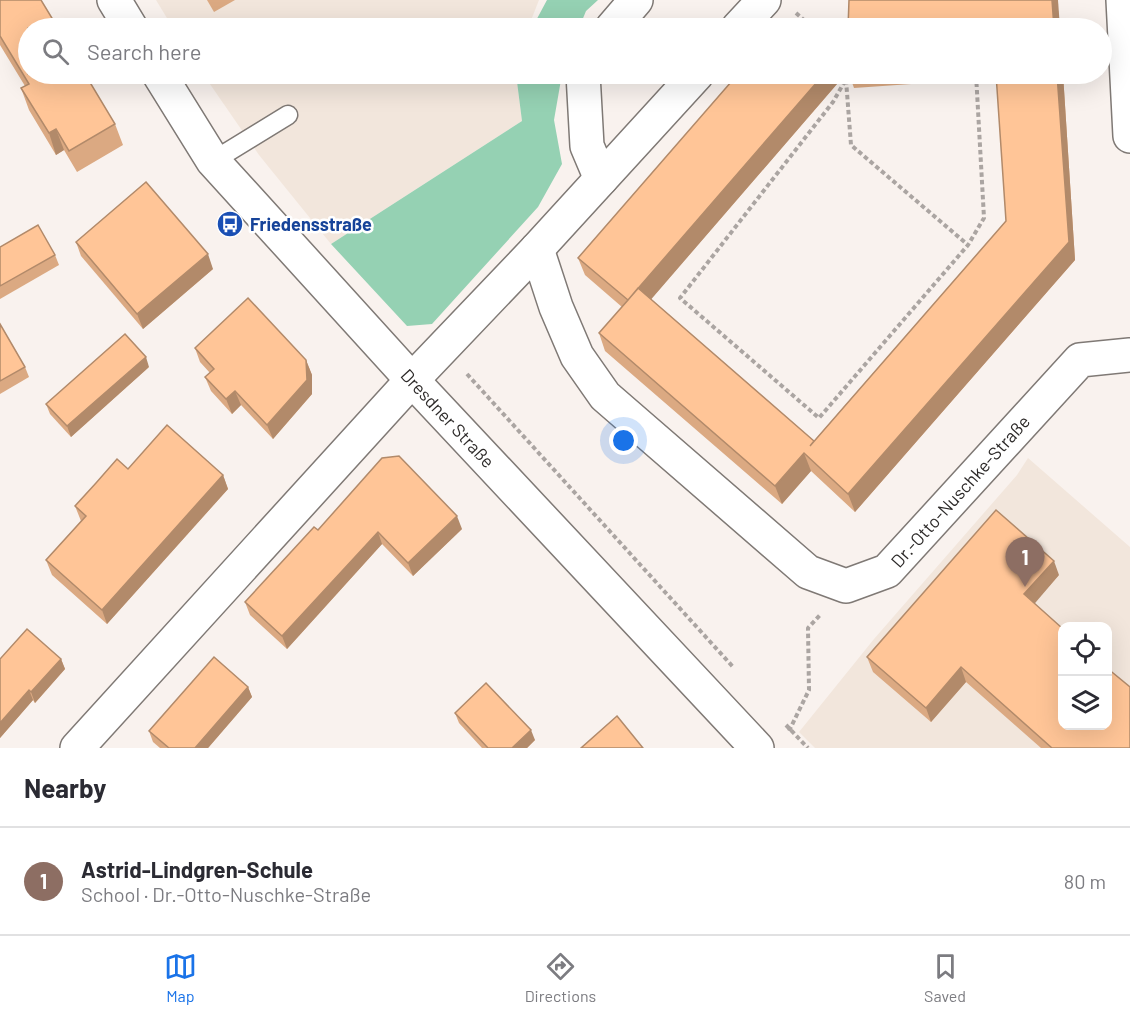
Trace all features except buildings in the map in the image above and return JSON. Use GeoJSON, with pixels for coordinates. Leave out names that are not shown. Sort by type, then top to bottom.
{"type":"FeatureCollection","features":[{"type":"Feature","properties":{"kind":"street"},"geometry":{"type":"LineString","coordinates":[[114,0],[125,18]]}},
{"type":"Feature","properties":{"kind":"street"},"geometry":{"type":"LineString","coordinates":[[621,18],[636,0]]}},
{"type":"Feature","properties":{"kind":"street"},"geometry":{"type":"LineString","coordinates":[[747,18],[764,0]]}},
{"type":"Feature","properties":{"kind":"street"},"geometry":{"type":"LineString","coordinates":[[1123,0],[1130,136]]}},
{"type":"Feature","properties":{"kind":"street","name":"Dresdner Straße"},"geometry":{"type":"LineString","coordinates":[[165,84],[213,161],[412,380],[770,743]]}},
{"type":"Feature","properties":{"kind":"street"},"geometry":{"type":"LineString","coordinates":[[584,84],[587,146],[601,180]]}},
{"type":"Feature","properties":{"kind":"street"},"geometry":{"type":"LineString","coordinates":[[77,748],[412,380],[537,249],[688,84]]}},
{"type":"Feature","properties":{"kind":"street"},"geometry":{"type":"LineString","coordinates":[[537,249],[556,307],[578,356],[605,396],[808,572],[846,586]]}},
{"type":"Feature","properties":{"kind":"street","name":"Dr.-Otto-Nuschke-Straße"},"geometry":{"type":"LineString","coordinates":[[846,586],[887,571],[1080,360],[1130,355]]}},
{"type":"Feature","properties":{"kind":"lane"},"geometry":{"type":"LineString","coordinates":[[213,161],[288,115]]}},
{"type":"Feature","properties":{"kind":"path"},"geometry":{"type":"LineString","coordinates":[[843,84],[833,102],[680,298],[819,418],[968,245],[984,218],[977,84]]}},
{"type":"Feature","properties":{"kind":"path"},"geometry":{"type":"LineString","coordinates":[[846,84],[851,145],[968,245]]}},
{"type":"Feature","properties":{"kind":"path"},"geometry":{"type":"LineString","coordinates":[[443,348],[742,676]]}},
{"type":"Feature","properties":{"kind":"path"},"geometry":{"type":"LineString","coordinates":[[770,743],[790,730],[809,690],[808,628],[846,586]]}},
{"type":"Feature","properties":{"kind":"path"},"geometry":{"type":"LineString","coordinates":[[782,721],[808,748]]}},
{"type":"Feature","properties":{"kind":"shaded area"},"geometry":{"type":"Polygon","coordinates":[[[156,0],[539,0],[532,18],[167,18],[156,0]]]}},
{"type":"Feature","properties":{"kind":"shaded area"},"geometry":{"type":"Polygon","coordinates":[[[210,84],[517,84],[522,121],[331,244],[259,155],[210,84]]]}},
{"type":"Feature","properties":{"kind":"shaded area"},"geometry":{"type":"Polygon","coordinates":[[[1028,458],[1130,547],[1130,748],[815,748],[799,732],[874,639],[1017,475],[1028,458]]]}},
{"type":"Feature","properties":{"kind":"green space"},"geometry":{"type":"Polygon","coordinates":[[[547,0],[598,0],[586,11],[583,18],[537,18],[547,0]]]}},
{"type":"Feature","properties":{"kind":"green space"},"geometry":{"type":"Polygon","coordinates":[[[517,84],[560,84],[554,120],[562,164],[538,207],[432,324],[407,326],[331,244],[522,121],[517,84]]]}},
{"type":"Feature","properties":{"kind":"place","name":"Friedensstraße"},"geometry":{"type":"Point","coordinates":[230,224]}},
{"type":"Feature","properties":{"kind":"place","name":"Astrid-Lindgren-Schule"},"geometry":{"type":"Point","coordinates":[1025,587]}}]}
